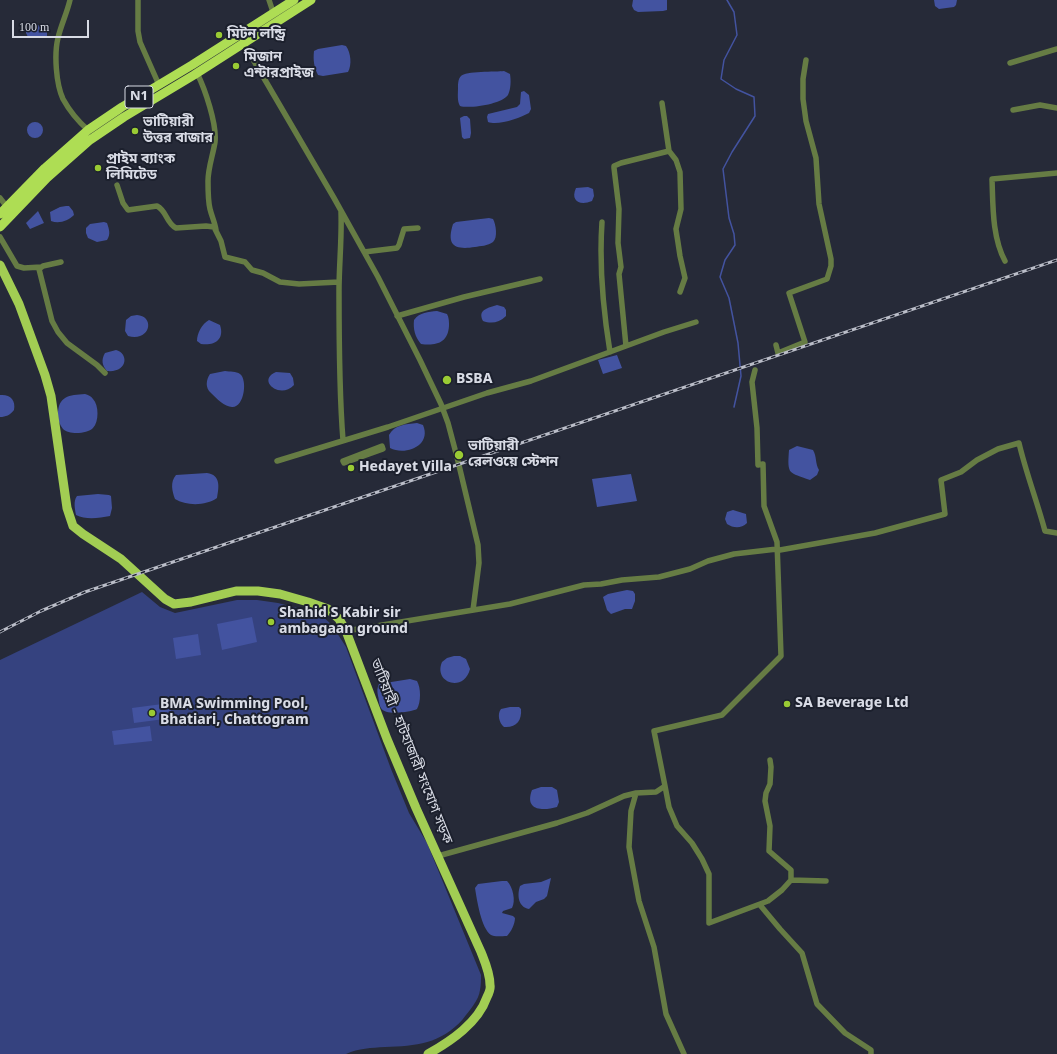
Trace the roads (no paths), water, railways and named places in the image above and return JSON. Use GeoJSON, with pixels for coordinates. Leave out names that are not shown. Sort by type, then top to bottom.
{"type":"FeatureCollection","features":[{"type":"Feature","properties":{"kind":"highway","name":"N1"},"geometry":{"type":"LineString","coordinates":[[0,214],[45,168],[88,130],[122,107],[294,0]]}},
{"type":"Feature","properties":{"kind":"highway","name":"N1"},"geometry":{"type":"LineString","coordinates":[[0,227],[47,178],[90,140],[124,117],[244,44],[311,0]]}},
{"type":"Feature","properties":{"kind":"main road","name":"ভাটিয়ারী - হাটহাজারী সংযোগ সড়ক"},"geometry":{"type":"LineString","coordinates":[[0,265],[20,304],[51,396],[70,518],[73,526],[121,559],[165,599],[174,604],[192,602],[236,591],[258,591],[280,594],[328,609],[339,619],[346,631],[387,739],[488,970],[491,986],[486,1001],[472,1021],[453,1039],[428,1054]]}},
{"type":"Feature","properties":{"kind":"street"},"geometry":{"type":"LineString","coordinates":[[70,0],[58,39],[56,65],[63,98],[83,126],[88,130]]}},
{"type":"Feature","properties":{"kind":"street"},"geometry":{"type":"LineString","coordinates":[[138,0],[138,31],[140,42],[159,85]]}},
{"type":"Feature","properties":{"kind":"street"},"geometry":{"type":"LineString","coordinates":[[269,0],[273,12]]}},
{"type":"Feature","properties":{"kind":"street"},"geometry":{"type":"LineString","coordinates":[[244,44],[341,210],[378,277],[420,360],[448,423],[478,545],[478,563],[473,610]]}},
{"type":"Feature","properties":{"kind":"street"},"geometry":{"type":"LineString","coordinates":[[1010,63],[1057,49]]}},
{"type":"Feature","properties":{"kind":"street"},"geometry":{"type":"LineString","coordinates":[[776,345],[778,353],[805,342],[789,293],[826,280],[831,266],[831,259],[818,198],[816,158],[806,121],[803,99],[806,60]]}},
{"type":"Feature","properties":{"kind":"street"},"geometry":{"type":"LineString","coordinates":[[197,73],[205,93],[215,129],[215,144],[209,168],[208,182],[210,210],[216,232]]}},
{"type":"Feature","properties":{"kind":"street"},"geometry":{"type":"LineString","coordinates":[[662,103],[669,151],[676,160],[680,172],[681,209],[676,229],[685,278],[680,292]]}},
{"type":"Feature","properties":{"kind":"street"},"geometry":{"type":"LineString","coordinates":[[1013,110],[1040,105],[1057,108]]}},
{"type":"Feature","properties":{"kind":"street"},"geometry":{"type":"LineString","coordinates":[[626,346],[619,274],[621,267],[618,243],[619,209],[614,166],[669,151]]}},
{"type":"Feature","properties":{"kind":"street"},"geometry":{"type":"LineString","coordinates":[[1005,261],[1000,252],[998,241],[992,179],[1057,173]]}},
{"type":"Feature","properties":{"kind":"street"},"geometry":{"type":"LineString","coordinates":[[117,185],[123,203],[128,210],[157,206],[163,211],[172,226],[176,228],[214,227],[221,241],[225,257],[245,262],[252,270],[263,273],[280,282],[299,284],[339,282]]}},
{"type":"Feature","properties":{"kind":"street"},"geometry":{"type":"LineString","coordinates":[[0,198],[7,207]]}},
{"type":"Feature","properties":{"kind":"street"},"geometry":{"type":"LineString","coordinates":[[341,210],[342,245],[339,282],[343,440]]}},
{"type":"Feature","properties":{"kind":"street"},"geometry":{"type":"LineString","coordinates":[[602,222],[600,250],[602,289],[604,318],[610,352]]}},
{"type":"Feature","properties":{"kind":"street"},"geometry":{"type":"LineString","coordinates":[[364,252],[397,248],[404,229],[418,228]]}},
{"type":"Feature","properties":{"kind":"street"},"geometry":{"type":"LineString","coordinates":[[0,237],[17,266],[24,268],[41,267],[61,262]]}},
{"type":"Feature","properties":{"kind":"street"},"geometry":{"type":"LineString","coordinates":[[41,267],[39,269],[39,274],[52,321],[58,332],[67,343],[97,365],[105,373]]}},
{"type":"Feature","properties":{"kind":"street"},"geometry":{"type":"LineString","coordinates":[[397,316],[464,297],[540,279]]}},
{"type":"Feature","properties":{"kind":"street"},"geometry":{"type":"LineString","coordinates":[[277,462],[531,381],[664,332],[696,322]]}},
{"type":"Feature","properties":{"kind":"street"},"geometry":{"type":"LineString","coordinates":[[756,370],[752,382],[757,428],[758,465],[763,464],[764,506],[777,542],[781,656],[722,715],[654,730],[669,806],[677,826],[692,843],[709,874],[709,923],[772,898],[792,880],[826,881]]}},
{"type":"Feature","properties":{"kind":"street"},"geometry":{"type":"LineString","coordinates":[[346,631],[530,600],[584,585],[659,577],[734,554],[780,550],[875,533],[945,514],[941,480],[961,472],[977,460],[998,449],[1019,444],[1027,476],[1035,492],[1045,531],[1057,533]]}},
{"type":"Feature","properties":{"kind":"street"},"geometry":{"type":"LineString","coordinates":[[382,446],[383,449],[344,463],[343,461],[382,446]]}},
{"type":"Feature","properties":{"kind":"street"},"geometry":{"type":"LineString","coordinates":[[770,760],[772,767],[770,784],[766,793],[765,801],[770,826],[769,851],[792,870],[792,880]]}},
{"type":"Feature","properties":{"kind":"street"},"geometry":{"type":"LineString","coordinates":[[438,856],[578,816],[624,796],[636,793],[656,792],[665,786]]}},
{"type":"Feature","properties":{"kind":"street"},"geometry":{"type":"LineString","coordinates":[[636,793],[631,810],[629,847],[639,902],[654,947],[666,1014],[684,1054]]}},
{"type":"Feature","properties":{"kind":"street"},"geometry":{"type":"LineString","coordinates":[[760,904],[802,953],[817,1004],[845,1033],[871,1050],[871,1054]]}},
{"type":"Feature","properties":{"kind":"waterway"},"geometry":{"type":"LineString","coordinates":[[727,0],[734,12],[737,35],[724,60],[721,79],[736,89],[754,97],[755,116],[723,169],[729,218],[734,234],[735,245],[725,260],[720,277],[729,298],[738,343],[741,376],[734,407]]}},
{"type":"Feature","properties":{"kind":"railway"},"geometry":{"type":"LineString","coordinates":[[0,632],[41,611],[85,592],[1057,260]]}},
{"type":"Feature","properties":{"kind":"place","name":"মিটন লন্ড্রি"},"geometry":{"type":"Point","coordinates":[219,35]}},
{"type":"Feature","properties":{"kind":"place","name":"মিজান এন্টারপ্রাইজ"},"geometry":{"type":"Point","coordinates":[236,66]}},
{"type":"Feature","properties":{"kind":"place","name":"ভাটিয়ারী উত্তর বাজার"},"geometry":{"type":"Point","coordinates":[135,131]}},
{"type":"Feature","properties":{"kind":"place","name":"প্রাইম ব্যাংক লিমিটেড"},"geometry":{"type":"Point","coordinates":[98,168]}},
{"type":"Feature","properties":{"kind":"place","name":"BSBA"},"geometry":{"type":"Point","coordinates":[447,380]}},
{"type":"Feature","properties":{"kind":"place","name":"ভাটিয়ারী রেলওয়ে স্টেশন"},"geometry":{"type":"Point","coordinates":[459,455]}},
{"type":"Feature","properties":{"kind":"place","name":"Hedayet Villa"},"geometry":{"type":"Point","coordinates":[351,468]}},
{"type":"Feature","properties":{"kind":"place","name":"Shahid S Kabir sir ambagaan ground"},"geometry":{"type":"Point","coordinates":[271,622]}},
{"type":"Feature","properties":{"kind":"place","name":"SA Beverage Ltd"},"geometry":{"type":"Point","coordinates":[787,704]}},
{"type":"Feature","properties":{"kind":"place","name":"BMA Swimming Pool, Bhatiari, Chattogram"},"geometry":{"type":"Point","coordinates":[152,713]}}]}
